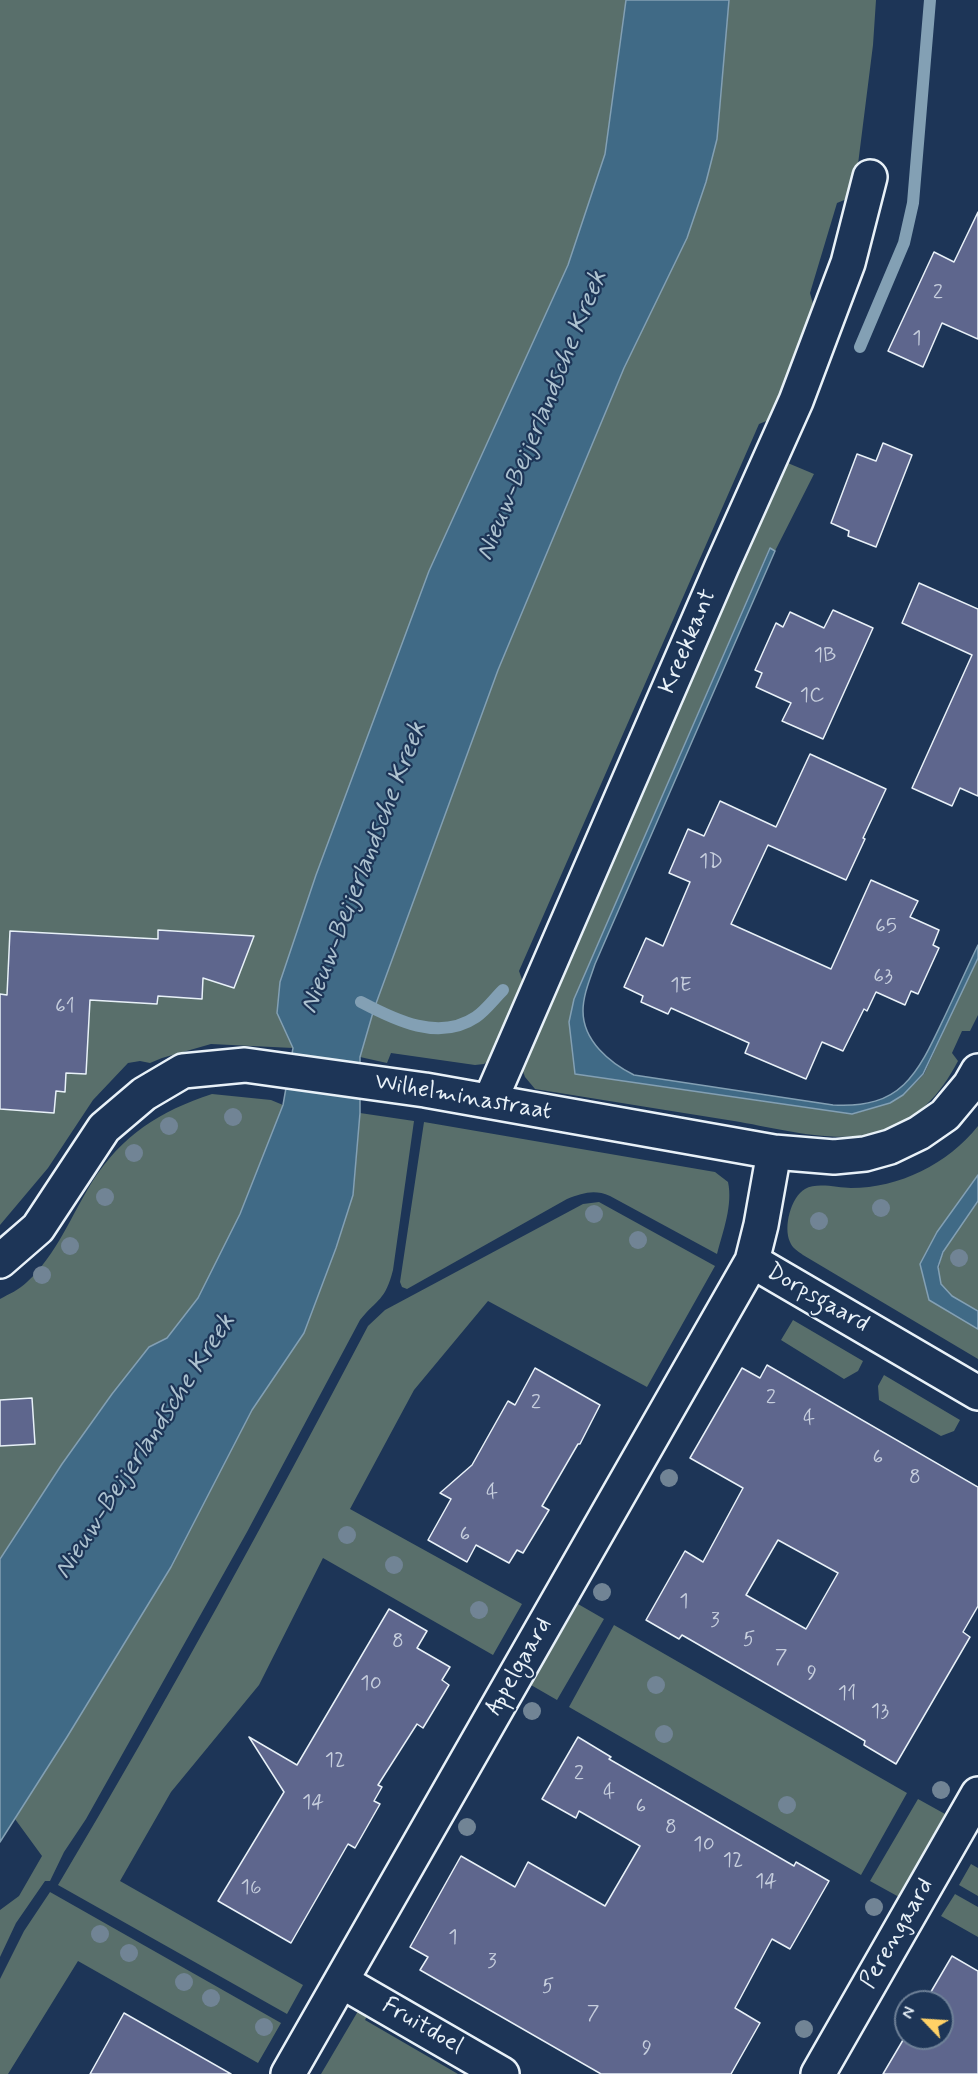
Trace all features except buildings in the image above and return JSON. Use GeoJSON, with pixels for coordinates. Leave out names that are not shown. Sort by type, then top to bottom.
{"type":"FeatureCollection","features":[{"type":"Feature","properties":{"kind":"street","name":"Kreekkant"},"geometry":{"type":"LineString","coordinates":[[490,1101],[796,401],[848,263],[870,177]]}},
{"type":"Feature","properties":{"kind":"street","name":"Wilhelminastraat"},"geometry":{"type":"LineString","coordinates":[[0,1261],[38,1228],[104,1128],[144,1094],[183,1071],[245,1065],[490,1101],[774,1152],[834,1157],[865,1154],[890,1147],[919,1133],[945,1115],[970,1085],[978,1071]]}},
{"type":"Feature","properties":{"kind":"street","name":"Dorpsgaard"},"geometry":{"type":"LineString","coordinates":[[774,1152],[752,1261],[978,1393]]}},
{"type":"Feature","properties":{"kind":"street","name":"Appelgaard"},"geometry":{"type":"LineString","coordinates":[[288,2074],[752,1261]]}},
{"type":"Feature","properties":{"kind":"street","name":"Perengaard"},"geometry":{"type":"LineString","coordinates":[[818,2074],[978,1794]]}},
{"type":"Feature","properties":{"kind":"street","name":"Fruitdoel"},"geometry":{"type":"LineString","coordinates":[[341,1981],[502,2074]]}},
{"type":"Feature","properties":{"kind":"green space"},"geometry":{"type":"Polygon","coordinates":[[[0,0],[626,0],[605,154],[568,265],[429,571],[278,1013],[293,1048],[211,1044],[150,1063],[140,1061],[128,1063],[93,1100],[48,1168],[0,1225],[0,0]]]}},
{"type":"Feature","properties":{"kind":"green space"},"geometry":{"type":"Polygon","coordinates":[[[729,0],[876,0],[873,45],[854,196],[837,203],[810,293],[816,315],[774,418],[759,424],[519,971],[525,988],[494,1056],[484,1064],[475,1065],[391,1053],[387,1063],[360,1057],[374,1009],[498,670],[624,368],[687,238],[717,139],[729,0]]]}},
{"type":"Feature","properties":{"kind":"green space"},"geometry":{"type":"Polygon","coordinates":[[[783,461],[814,474],[775,551],[769,549],[574,999],[575,1074],[852,1114],[863,1111],[900,1095],[924,1074],[978,957],[978,1015],[970,1031],[962,1031],[952,1053],[958,1061],[944,1085],[926,1105],[905,1121],[879,1132],[862,1136],[806,1134],[535,1089],[525,1077],[522,1069],[783,461]]]}},
{"type":"Feature","properties":{"kind":"green space"},"geometry":{"type":"Polygon","coordinates":[[[212,1094],[271,1100],[283,1105],[240,1214],[198,1298],[167,1338],[149,1347],[112,1394],[62,1464],[0,1559],[0,1299],[24,1285],[38,1271],[63,1234],[92,1182],[129,1138],[159,1117],[212,1094]]]}},
{"type":"Feature","properties":{"kind":"green space"},"geometry":{"type":"Polygon","coordinates":[[[360,1113],[414,1121],[393,1270],[387,1288],[360,1320],[247,1532],[86,1819],[64,1852],[50,1881],[45,1881],[16,1923],[0,1957],[0,1910],[19,1896],[42,1856],[15,1819],[171,1567],[252,1410],[304,1333],[353,1195],[360,1113]]]}},
{"type":"Feature","properties":{"kind":"green space"},"geometry":{"type":"Polygon","coordinates":[[[424,1122],[715,1172],[728,1182],[729,1191],[727,1218],[717,1254],[610,1196],[588,1193],[567,1199],[407,1289],[402,1287],[400,1282],[424,1122]]]}},
{"type":"Feature","properties":{"kind":"green space"},"geometry":{"type":"Polygon","coordinates":[[[978,1126],[978,1175],[937,1232],[920,1264],[929,1300],[978,1329],[978,1359],[803,1255],[791,1244],[787,1229],[792,1205],[805,1189],[821,1186],[869,1187],[904,1178],[921,1171],[952,1152],[978,1126]]]}},
{"type":"Feature","properties":{"kind":"green space"},"geometry":{"type":"Polygon","coordinates":[[[978,1201],[978,1311],[957,1300],[948,1292],[941,1283],[939,1273],[944,1251],[978,1201]]]}},
{"type":"Feature","properties":{"kind":"green space"},"geometry":{"type":"Polygon","coordinates":[[[599,1202],[715,1266],[647,1387],[488,1301],[414,1390],[350,1509],[522,1604],[493,1655],[323,1558],[259,1685],[171,1792],[120,1881],[303,1985],[287,2014],[58,1885],[217,1607],[368,1326],[385,1310],[583,1204],[599,1202]]]}},
{"type":"Feature","properties":{"kind":"green space"},"geometry":{"type":"Polygon","coordinates":[[[793,1320],[863,1361],[858,1371],[844,1379],[781,1340],[793,1320]]]}},
{"type":"Feature","properties":{"kind":"green space"},"geometry":{"type":"Polygon","coordinates":[[[884,1375],[960,1420],[954,1431],[941,1436],[879,1400],[878,1386],[884,1375]]]}},
{"type":"Feature","properties":{"kind":"green space"},"geometry":{"type":"Polygon","coordinates":[[[578,1604],[604,1619],[557,1700],[531,1685],[538,1671],[535,1662],[538,1656],[549,1654],[578,1604]]]}},
{"type":"Feature","properties":{"kind":"green space"},"geometry":{"type":"Polygon","coordinates":[[[614,1625],[907,1793],[861,1875],[569,1707],[614,1625]]]}},
{"type":"Feature","properties":{"kind":"green space"},"geometry":{"type":"Polygon","coordinates":[[[918,1799],[945,1814],[920,1859],[922,1869],[916,1879],[907,1881],[899,1897],[870,1881],[918,1799]]]}},
{"type":"Feature","properties":{"kind":"green space"},"geometry":{"type":"Polygon","coordinates":[[[971,1864],[978,1868],[978,1896],[959,1885],[971,1864]]]}},
{"type":"Feature","properties":{"kind":"green space"},"geometry":{"type":"Polygon","coordinates":[[[50,1892],[281,2023],[258,2063],[78,1961],[8,2074],[0,2074],[0,1979],[24,1931],[50,1892]]]}},
{"type":"Feature","properties":{"kind":"green space"},"geometry":{"type":"Polygon","coordinates":[[[955,1894],[978,1907],[978,1937],[941,1916],[955,1894]]]}},
{"type":"Feature","properties":{"kind":"green space"},"geometry":{"type":"Polygon","coordinates":[[[361,2006],[370,2010],[365,2020],[458,2074],[321,2074],[361,2006]]]}},
{"type":"Feature","properties":{"kind":"water","name":"Nieuw-Beijerlandsche Kreek"},"geometry":{"type":"Polygon","coordinates":[[[626,0],[729,0],[717,139],[706,182],[687,238],[624,368],[498,670],[374,1009],[360,1057],[360,1113],[353,1195],[304,1333],[252,1410],[171,1567],[0,1842],[0,1559],[62,1464],[112,1394],[149,1347],[167,1338],[198,1298],[240,1214],[283,1105],[293,1048],[277,1013],[280,982],[316,875],[429,571],[568,265],[605,154],[626,0]]]}},
{"type":"Feature","properties":{"kind":"water"},"geometry":{"type":"Polygon","coordinates":[[[770,548],[775,551],[595,964],[584,999],[584,1022],[600,1050],[616,1064],[634,1075],[833,1105],[856,1105],[875,1101],[891,1094],[904,1085],[915,1072],[934,1040],[978,945],[978,958],[923,1074],[903,1095],[890,1103],[852,1114],[575,1074],[569,1022],[574,999],[770,548]]]}},
{"type":"Feature","properties":{"kind":"water"},"geometry":{"type":"Polygon","coordinates":[[[978,1175],[978,1201],[943,1252],[938,1267],[941,1284],[952,1296],[978,1311],[978,1329],[929,1300],[920,1264],[937,1232],[978,1175]]]}},
{"type":"Feature","properties":{"kind":"waterway"},"geometry":{"type":"LineString","coordinates":[[860,347],[904,243],[913,203],[930,0]]}},
{"type":"Feature","properties":{"kind":"waterway"},"geometry":{"type":"LineString","coordinates":[[361,1002],[417,1026],[447,1028],[476,1017],[503,990]]}}]}
